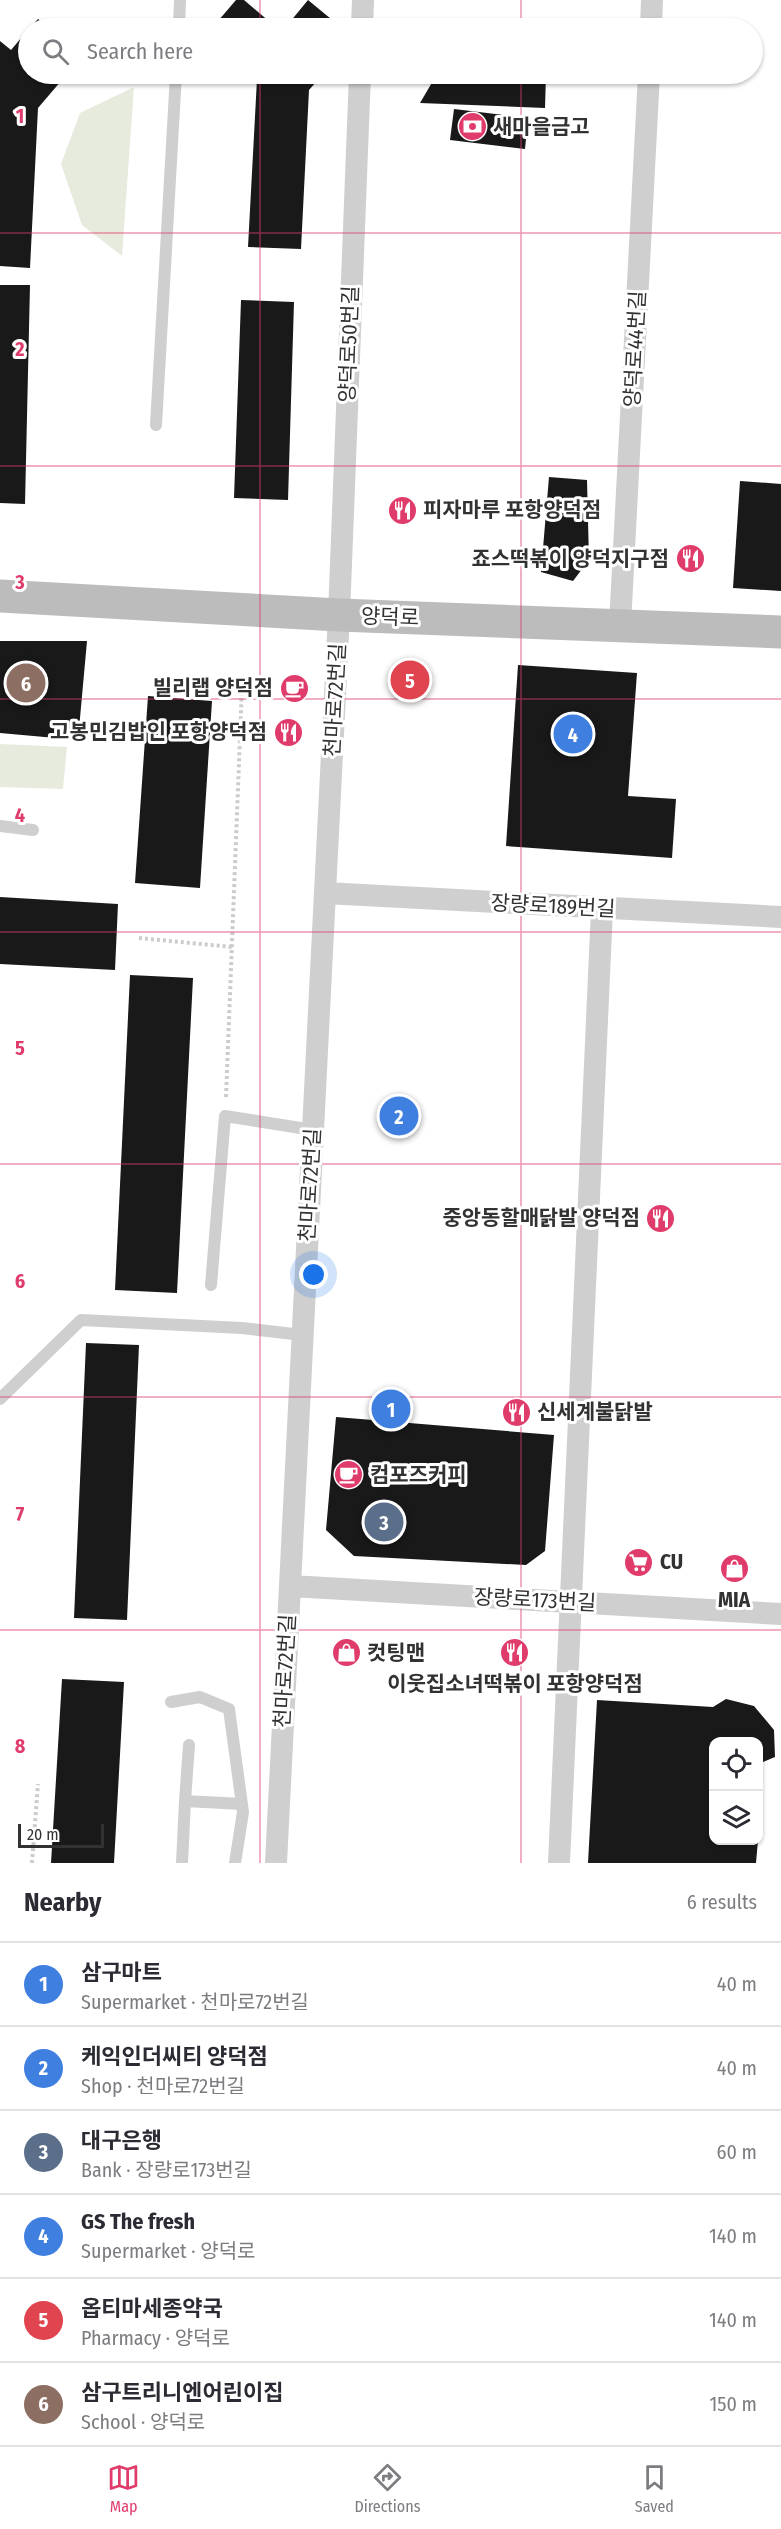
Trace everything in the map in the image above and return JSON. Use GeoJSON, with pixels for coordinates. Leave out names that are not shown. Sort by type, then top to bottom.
{"type":"FeatureCollection","features":[{"type":"Feature","properties":{"kind":"street"},"geometry":{"type":"LineString","coordinates":[[362,18],[363,0]]}},
{"type":"Feature","properties":{"kind":"street"},"geometry":{"type":"LineString","coordinates":[[651,18],[652,0]]}},
{"type":"Feature","properties":{"kind":"street","name":"양덕로50번길"},"geometry":{"type":"LineString","coordinates":[[339,615],[360,84]]}},
{"type":"Feature","properties":{"kind":"street","name":"양덕로44번길"},"geometry":{"type":"LineString","coordinates":[[620,625],[648,84]]}},
{"type":"Feature","properties":{"kind":"street","name":"양덕로"},"geometry":{"type":"LineString","coordinates":[[0,596],[339,615],[781,632]]}},
{"type":"Feature","properties":{"kind":"street","name":"천마로72번길"},"geometry":{"type":"LineString","coordinates":[[276,1863],[339,615]]}},
{"type":"Feature","properties":{"kind":"street","name":"장량로189번길"},"geometry":{"type":"LineString","coordinates":[[325,893],[781,917]]}},
{"type":"Feature","properties":{"kind":"street"},"geometry":{"type":"LineString","coordinates":[[559,1863],[602,909]]}},
{"type":"Feature","properties":{"kind":"street","name":"장량로173번길"},"geometry":{"type":"LineString","coordinates":[[290,1586],[781,1614]]}},
{"type":"Feature","properties":{"kind":"lane"},"geometry":{"type":"LineString","coordinates":[[179,18],[180,0]]}},
{"type":"Feature","properties":{"kind":"lane"},"geometry":{"type":"LineString","coordinates":[[156,425],[175,84]]}},
{"type":"Feature","properties":{"kind":"lane"},"geometry":{"type":"LineString","coordinates":[[0,826],[33,830]]}},
{"type":"Feature","properties":{"kind":"lane"},"geometry":{"type":"LineString","coordinates":[[211,1285],[225,1116],[313,1130]]}},
{"type":"Feature","properties":{"kind":"lane"},"geometry":{"type":"LineString","coordinates":[[0,1399],[81,1320],[242,1328],[302,1335]]}},
{"type":"Feature","properties":{"kind":"lane"},"geometry":{"type":"LineString","coordinates":[[171,1702],[200,1697],[229,1709],[242,1804],[235,1863]]}},
{"type":"Feature","properties":{"kind":"lane"},"geometry":{"type":"LineString","coordinates":[[182,1863],[189,1745]]}},
{"type":"Feature","properties":{"kind":"lane"},"geometry":{"type":"LineString","coordinates":[[185,1801],[242,1804]]}},
{"type":"Feature","properties":{"kind":"path"},"geometry":{"type":"LineString","coordinates":[[225,1116],[242,686]]}},
{"type":"Feature","properties":{"kind":"path"},"geometry":{"type":"LineString","coordinates":[[139,939],[232,947]]}},
{"type":"Feature","properties":{"kind":"path"},"geometry":{"type":"LineString","coordinates":[[32,1863],[38,1784]]}},
{"type":"Feature","properties":{"kind":"shaded area"},"geometry":{"type":"Polygon","coordinates":[[[134,87],[122,256],[82,225],[61,164],[80,113],[134,87]]]}},
{"type":"Feature","properties":{"kind":"shaded area"},"geometry":{"type":"Polygon","coordinates":[[[0,744],[67,747],[63,789],[0,787],[0,744]]]}},
{"type":"Feature","properties":{"kind":"building"},"geometry":{"type":"Polygon","coordinates":[[[236,0],[244,0],[265,18],[221,18],[236,0]]]}},
{"type":"Feature","properties":{"kind":"building"},"geometry":{"type":"Polygon","coordinates":[[[308,0],[330,18],[293,18],[308,0]]]}},
{"type":"Feature","properties":{"kind":"building"},"geometry":{"type":"Polygon","coordinates":[[[0,41],[11,50],[18,42],[18,84],[58,84],[38,108],[30,268],[0,266],[0,41]]]}},
{"type":"Feature","properties":{"kind":"building"},"geometry":{"type":"Polygon","coordinates":[[[257,84],[314,84],[309,90],[301,249],[248,247],[257,84]]]}},
{"type":"Feature","properties":{"kind":"building"},"geometry":{"type":"Polygon","coordinates":[[[431,84],[546,84],[545,108],[420,103],[431,84]]]}},
{"type":"Feature","properties":{"kind":"building"},"geometry":{"type":"Polygon","coordinates":[[[454,109],[528,118],[525,149],[450,140],[454,109]]]}},
{"type":"Feature","properties":{"kind":"building"},"geometry":{"type":"Polygon","coordinates":[[[0,285],[30,285],[25,504],[0,503],[0,285]]]}},
{"type":"Feature","properties":{"kind":"building"},"geometry":{"type":"Polygon","coordinates":[[[241,300],[294,302],[288,500],[234,498],[241,300]]]}},
{"type":"Feature","properties":{"kind":"building"},"geometry":{"type":"Polygon","coordinates":[[[549,477],[587,480],[589,560],[573,581],[541,572],[549,477]]]}},
{"type":"Feature","properties":{"kind":"building"},"geometry":{"type":"Polygon","coordinates":[[[740,481],[781,484],[781,591],[733,588],[740,481]]]}},
{"type":"Feature","properties":{"kind":"building"},"geometry":{"type":"Polygon","coordinates":[[[0,641],[87,641],[78,740],[0,733],[0,641]]]}},
{"type":"Feature","properties":{"kind":"building"},"geometry":{"type":"Polygon","coordinates":[[[518,665],[637,673],[628,796],[676,799],[672,858],[506,846],[518,665]]]}},
{"type":"Feature","properties":{"kind":"building"},"geometry":{"type":"Polygon","coordinates":[[[148,696],[212,701],[200,888],[135,883],[148,696]]]}},
{"type":"Feature","properties":{"kind":"building"},"geometry":{"type":"Polygon","coordinates":[[[0,897],[118,904],[115,970],[0,964],[0,897]]]}},
{"type":"Feature","properties":{"kind":"building"},"geometry":{"type":"Polygon","coordinates":[[[130,975],[193,978],[177,1293],[115,1290],[130,975]]]}},
{"type":"Feature","properties":{"kind":"building"},"geometry":{"type":"Polygon","coordinates":[[[86,1343],[139,1345],[127,1620],[74,1618],[86,1343]]]}},
{"type":"Feature","properties":{"kind":"building"},"geometry":{"type":"Polygon","coordinates":[[[336,1417],[554,1435],[545,1551],[526,1565],[354,1556],[326,1530],[336,1417]]]}},
{"type":"Feature","properties":{"kind":"building"},"geometry":{"type":"Polygon","coordinates":[[[62,1679],[124,1682],[114,1863],[51,1863],[62,1679]]]}},
{"type":"Feature","properties":{"kind":"building"},"geometry":{"type":"Polygon","coordinates":[[[726,1699],[754,1706],[774,1730],[775,1757],[763,1762],[763,1737],[709,1737],[709,1845],[758,1845],[756,1863],[588,1863],[597,1700],[713,1707],[726,1699]]]}},
{"type":"Feature","properties":{"kind":"place","name":"새마을금고"},"geometry":{"type":"Point","coordinates":[472,127]}},
{"type":"Feature","properties":{"kind":"place","name":"피자마루 포항양덕점"},"geometry":{"type":"Point","coordinates":[402,510]}},
{"type":"Feature","properties":{"kind":"place","name":"죠스떡볶이 양덕지구점"},"geometry":{"type":"Point","coordinates":[690,559]}},
{"type":"Feature","properties":{"kind":"place","name":"옵티마세종약국"},"geometry":{"type":"Point","coordinates":[410,680]}},
{"type":"Feature","properties":{"kind":"place","name":"삼구트리니엔어린이집"},"geometry":{"type":"Point","coordinates":[26,683]}},
{"type":"Feature","properties":{"kind":"place","name":"빌리랩 양덕점"},"geometry":{"type":"Point","coordinates":[294,688]}},
{"type":"Feature","properties":{"kind":"place","name":"고봉민김밥인 포항양덕점"},"geometry":{"type":"Point","coordinates":[288,732]}},
{"type":"Feature","properties":{"kind":"place","name":"GS The fresh"},"geometry":{"type":"Point","coordinates":[573,734]}},
{"type":"Feature","properties":{"kind":"place","name":"케익인더씨티 양덕점"},"geometry":{"type":"Point","coordinates":[399,1116]}},
{"type":"Feature","properties":{"kind":"place","name":"중앙동할매닭발 양덕점"},"geometry":{"type":"Point","coordinates":[661,1218]}},
{"type":"Feature","properties":{"kind":"place","name":"삼구마트"},"geometry":{"type":"Point","coordinates":[391,1409]}},
{"type":"Feature","properties":{"kind":"place","name":"신세계불닭발"},"geometry":{"type":"Point","coordinates":[516,1412]}},
{"type":"Feature","properties":{"kind":"place","name":"컴포즈커피"},"geometry":{"type":"Point","coordinates":[349,1475]}},
{"type":"Feature","properties":{"kind":"place","name":"대구은행"},"geometry":{"type":"Point","coordinates":[384,1522]}},
{"type":"Feature","properties":{"kind":"place","name":"CU"},"geometry":{"type":"Point","coordinates":[639,1562]}},
{"type":"Feature","properties":{"kind":"place","name":"MIA"},"geometry":{"type":"Point","coordinates":[734,1569]}},
{"type":"Feature","properties":{"kind":"place","name":"컷팅맨"},"geometry":{"type":"Point","coordinates":[346,1653]}},
{"type":"Feature","properties":{"kind":"place","name":"이웃집소녀떡볶이 포항양덕점"},"geometry":{"type":"Point","coordinates":[515,1653]}}]}
